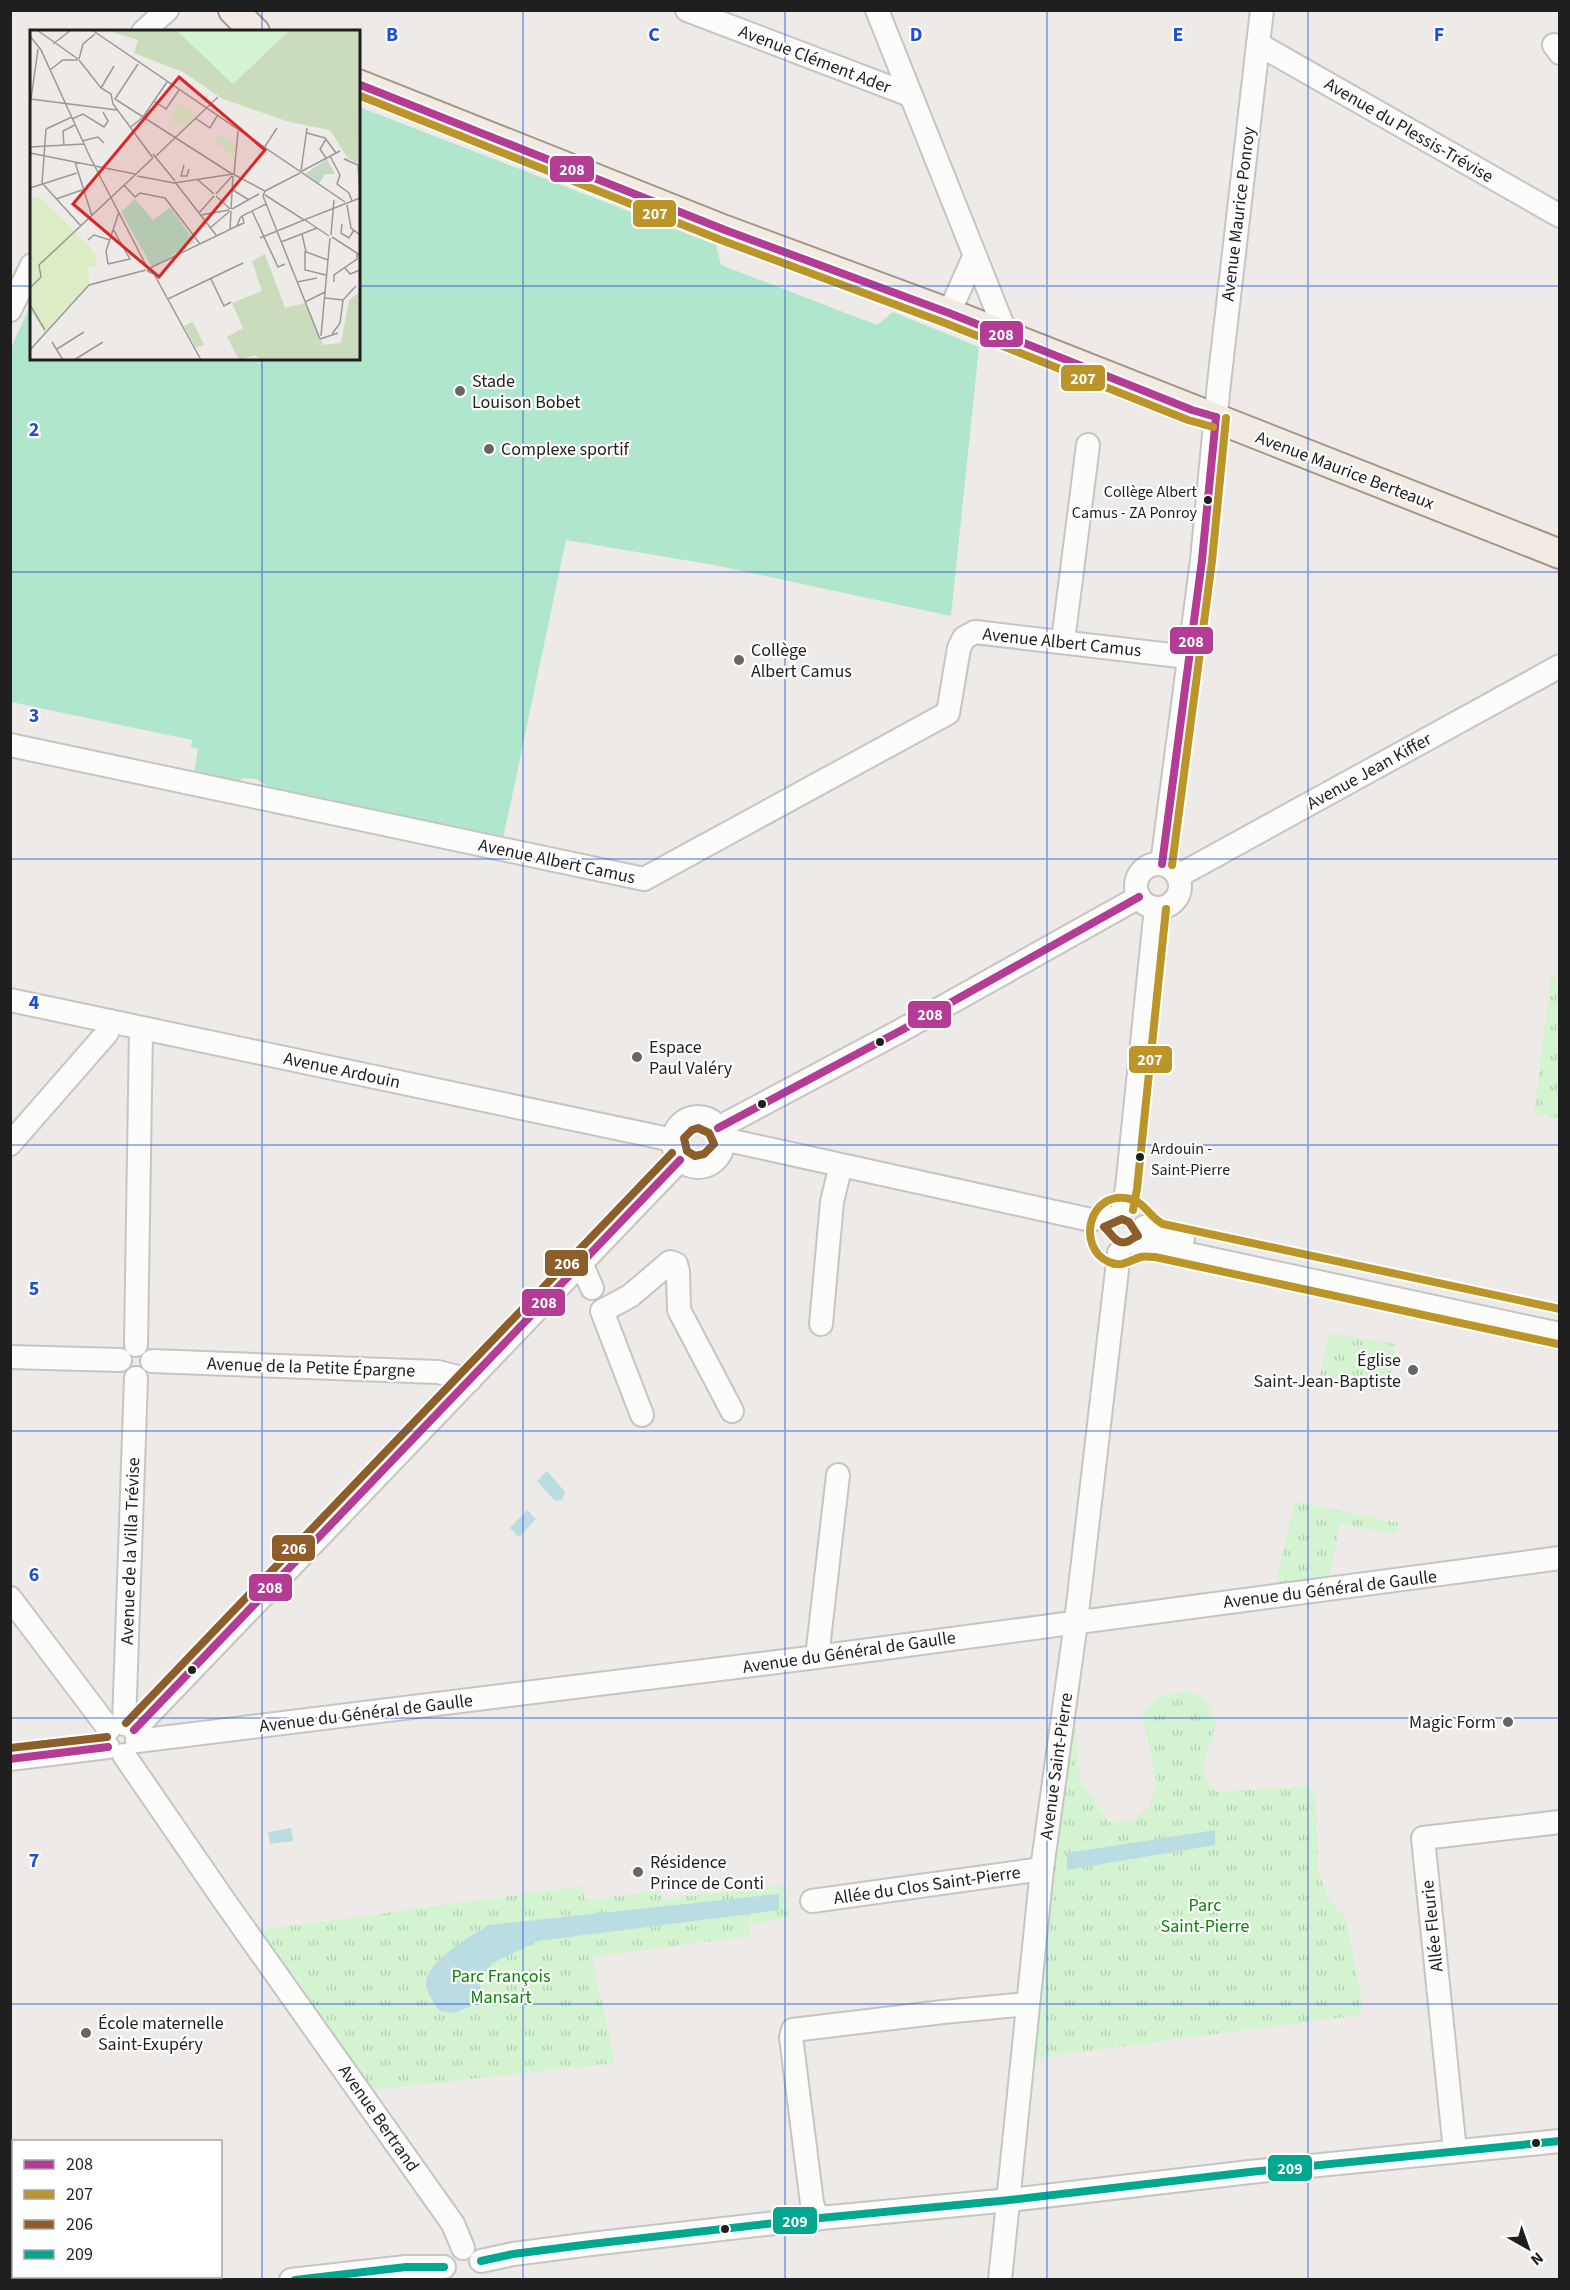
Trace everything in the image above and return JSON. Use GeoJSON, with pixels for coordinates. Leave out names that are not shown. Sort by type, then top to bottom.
{"type":"FeatureCollection","features":[{"type":"Feature","properties":{"kind":"main road"},"geometry":{"type":"LineString","coordinates":[[233,10],[253,30]]}},
{"type":"Feature","properties":{"kind":"main road","name":"Avenue Maurice Berteaux"},"geometry":{"type":"LineString","coordinates":[[360,85],[725,230],[1007,336],[1192,410],[1216,417],[1248,432],[1560,554]]}},
{"type":"Feature","properties":{"kind":"street"},"geometry":{"type":"LineString","coordinates":[[146,30],[167,10]]}},
{"type":"Feature","properties":{"kind":"street","name":"Avenue Clément Ader"},"geometry":{"type":"LineString","coordinates":[[687,10],[910,95]]}},
{"type":"Feature","properties":{"kind":"street","name":"Avenue Clément Ader"},"geometry":{"type":"LineString","coordinates":[[877,10],[1007,336]]}},
{"type":"Feature","properties":{"kind":"street","name":"Avenue Maurice Ponroy"},"geometry":{"type":"LineString","coordinates":[[1216,417],[1262,10]]}},
{"type":"Feature","properties":{"kind":"street","name":"Avenue du Plessis-Trévise"},"geometry":{"type":"LineString","coordinates":[[1258,44],[1560,216]]}},
{"type":"Feature","properties":{"kind":"street"},"geometry":{"type":"LineString","coordinates":[[949,314],[974,257]]}},
{"type":"Feature","properties":{"kind":"street"},"geometry":{"type":"LineString","coordinates":[[10,310],[30,269]]}},
{"type":"Feature","properties":{"kind":"street"},"geometry":{"type":"LineString","coordinates":[[677,1150],[687,1164],[703,1166],[716,1159],[721,1140],[900,1031],[1148,902],[1170,905],[1177,897],[1180,889],[1170,870],[1188,657],[1202,560],[1216,417]]}},
{"type":"Feature","properties":{"kind":"street"},"geometry":{"type":"LineString","coordinates":[[1052,640],[1088,445]]}},
{"type":"Feature","properties":{"kind":"street","name":"Avenue Albert Camus"},"geometry":{"type":"LineString","coordinates":[[10,745],[644,879],[948,713],[959,648],[964,638],[975,632],[1188,657]]}},
{"type":"Feature","properties":{"kind":"street","name":"Avenue Jean Kiffer"},"geometry":{"type":"LineString","coordinates":[[1170,870],[1560,666]]}},
{"type":"Feature","properties":{"kind":"street"},"geometry":{"type":"LineString","coordinates":[[1170,870],[1149,866],[1141,872],[1137,882],[1148,902],[1127,1188],[1109,1221],[1107,1248],[1172,1236],[1560,1320]]}},
{"type":"Feature","properties":{"kind":"street","name":"Avenue Ardouin"},"geometry":{"type":"LineString","coordinates":[[10,1000],[677,1150]]}},
{"type":"Feature","properties":{"kind":"street"},"geometry":{"type":"LineString","coordinates":[[10,1144],[107,1033],[110,1021]]}},
{"type":"Feature","properties":{"kind":"street"},"geometry":{"type":"LineString","coordinates":[[10,1357],[128,1353],[144,1347],[150,1353],[152,1361],[150,1370],[144,1376],[136,1378],[127,1376],[121,1369],[128,1353],[141,1028]]}},
{"type":"Feature","properties":{"kind":"street"},"geometry":{"type":"LineString","coordinates":[[123,1738],[581,1263],[677,1150],[678,1127],[691,1118],[706,1119],[721,1140],[838,1177],[1082,1229],[1137,1214],[1134,1242]]}},
{"type":"Feature","properties":{"kind":"street"},"geometry":{"type":"LineString","coordinates":[[721,1140],[1091,1220],[1109,1221]]}},
{"type":"Feature","properties":{"kind":"street"},"geometry":{"type":"LineString","coordinates":[[821,1324],[832,1202],[838,1177]]}},
{"type":"Feature","properties":{"kind":"street"},"geometry":{"type":"LineString","coordinates":[[1134,1242],[1560,1334]]}},
{"type":"Feature","properties":{"kind":"street","name":"Avenue Saint-Pierre"},"geometry":{"type":"LineString","coordinates":[[1000,2280],[1010,2200],[1042,1869],[1076,1622],[1134,1242]]}},
{"type":"Feature","properties":{"kind":"street"},"geometry":{"type":"LineString","coordinates":[[642,1415],[602,1311],[630,1296],[670,1262],[676,1264],[678,1272],[679,1310],[732,1411]]}},
{"type":"Feature","properties":{"kind":"street"},"geometry":{"type":"LineString","coordinates":[[581,1263],[592,1288]]}},
{"type":"Feature","properties":{"kind":"street","name":"Avenue de la Petite Épargne"},"geometry":{"type":"LineString","coordinates":[[152,1361],[438,1372],[470,1380]]}},
{"type":"Feature","properties":{"kind":"street","name":"Avenue de la Villa Trévise"},"geometry":{"type":"LineString","coordinates":[[123,1738],[136,1378]]}},
{"type":"Feature","properties":{"kind":"street"},"geometry":{"type":"LineString","coordinates":[[817,1657],[838,1475]]}},
{"type":"Feature","properties":{"kind":"street","name":"Avenue du Général de Gaulle"},"geometry":{"type":"LineString","coordinates":[[10,1759],[123,1738],[817,1657],[1560,1558]]}},
{"type":"Feature","properties":{"kind":"street","name":"Avenue Bertrand"},"geometry":{"type":"LineString","coordinates":[[10,1598],[123,1738],[211,1882],[453,2224],[474,2263]]}},
{"type":"Feature","properties":{"kind":"street","name":"Allée Fleurie"},"geometry":{"type":"LineString","coordinates":[[1455,2151],[1423,1838],[1560,1822]]}},
{"type":"Feature","properties":{"kind":"street","name":"Allée du Clos Saint-Pierre"},"geometry":{"type":"LineString","coordinates":[[812,1901],[1042,1869]]}},
{"type":"Feature","properties":{"kind":"street"},"geometry":{"type":"LineString","coordinates":[[817,2219],[812,2203],[791,2037],[793,2030],[1028,2004]]}},
{"type":"Feature","properties":{"kind":"street"},"geometry":{"type":"LineString","coordinates":[[291,2280],[406,2267],[446,2273],[445,2261],[452,2252],[474,2263],[513,2254],[817,2219],[1560,2141]]}},
{"type":"Feature","properties":{"kind":"green space","name":"Complexe sportif"},"geometry":{"type":"Polygon","coordinates":[[[360,107],[716,245],[721,265],[877,325],[893,312],[979,347],[951,616],[714,565],[566,540],[503,839],[271,790],[255,779],[245,778],[235,782],[194,773],[198,749],[191,747],[192,740],[11,702],[10,350],[30,306],[30,360],[360,360],[360,107]]]}},
{"type":"Feature","properties":{"kind":"green space"},"geometry":{"type":"Polygon","coordinates":[[[1551,976],[1559,978],[1559,1118],[1534,1114],[1551,976]]]}},
{"type":"Feature","properties":{"kind":"green space"},"geometry":{"type":"Polygon","coordinates":[[[1329,1333],[1396,1344],[1388,1392],[1319,1381],[1329,1333]]]}},
{"type":"Feature","properties":{"kind":"green space"},"geometry":{"type":"Polygon","coordinates":[[[1295,1501],[1399,1523],[1396,1534],[1340,1524],[1329,1576],[1276,1583],[1295,1501]]]}},
{"type":"Feature","properties":{"kind":"green space","name":"Parc Saint-Pierre"},"geometry":{"type":"Polygon","coordinates":[[[1188,1690],[1206,1701],[1216,1723],[1202,1772],[1216,1792],[1307,1786],[1316,1799],[1318,1872],[1329,1900],[1345,1917],[1361,1994],[1360,2015],[1028,2059],[1074,1708],[1080,1781],[1109,1822],[1133,1821],[1148,1808],[1157,1784],[1142,1715],[1157,1697],[1188,1690]]]}},
{"type":"Feature","properties":{"kind":"green space","name":"Parc François Mansart"},"geometry":{"type":"Polygon","coordinates":[[[785,1885],[789,1918],[749,1924],[749,1936],[592,1957],[615,2063],[372,2090],[260,1930],[583,1886],[585,1900],[660,1891],[662,1899],[785,1885]]]}},
{"type":"Feature","properties":{"kind":"water"},"geometry":{"type":"Polygon","coordinates":[[[547,1471],[565,1492],[562,1500],[555,1501],[537,1481],[547,1471]]]}},
{"type":"Feature","properties":{"kind":"water"},"geometry":{"type":"Polygon","coordinates":[[[527,1510],[536,1519],[519,1537],[510,1528],[527,1510]]]}},
{"type":"Feature","properties":{"kind":"water"},"geometry":{"type":"Polygon","coordinates":[[[291,1828],[293,1841],[270,1844],[268,1832],[291,1828]]]}},
{"type":"Feature","properties":{"kind":"water"},"geometry":{"type":"Polygon","coordinates":[[[1215,1830],[1215,1845],[1067,1870],[1067,1853],[1215,1830]]]}},
{"type":"Feature","properties":{"kind":"water"},"geometry":{"type":"Polygon","coordinates":[[[779,1894],[779,1910],[538,1941],[493,1963],[480,1978],[478,2003],[454,2013],[440,2011],[427,1989],[426,1981],[435,1965],[452,1949],[489,1925],[779,1894]]]}},
{"type":"Feature","properties":{"kind":"transit line","name":"208"},"geometry":{"type":"LineString","coordinates":[[360,85],[725,230],[949,313],[1192,410],[1216,417]]}},
{"type":"Feature","properties":{"kind":"transit line","name":"207"},"geometry":{"type":"LineString","coordinates":[[360,96],[721,240],[945,323],[1188,420],[1213,427]]}},
{"type":"Feature","properties":{"kind":"transit line","name":"208"},"geometry":{"type":"LineString","coordinates":[[1162,864],[1202,560],[1216,417]]}},
{"type":"Feature","properties":{"kind":"transit line","name":"207"},"geometry":{"type":"LineString","coordinates":[[1172,865],[1212,561],[1226,418]]}},
{"type":"Feature","properties":{"kind":"transit line","name":"208"},"geometry":{"type":"LineString","coordinates":[[718,1128],[900,1031],[1139,897]]}},
{"type":"Feature","properties":{"kind":"transit line","name":"207"},"geometry":{"type":"LineString","coordinates":[[1133,1210],[1166,909]]}},
{"type":"Feature","properties":{"kind":"transit line","name":"206"},"geometry":{"type":"LineString","coordinates":[[698,1128],[709,1133],[714,1144],[704,1154],[695,1156],[687,1151],[684,1138],[692,1130],[698,1128]]}},
{"type":"Feature","properties":{"kind":"transit line","name":"206"},"geometry":{"type":"LineString","coordinates":[[126,1723],[672,1153]]}},
{"type":"Feature","properties":{"kind":"transit line","name":"208"},"geometry":{"type":"LineString","coordinates":[[134,1730],[680,1160]]}},
{"type":"Feature","properties":{"kind":"transit line","name":"207"},"geometry":{"type":"LineString","coordinates":[[1558,1344],[1155,1257],[1143,1257],[1122,1264],[1114,1264],[1099,1255],[1092,1245],[1091,1222],[1096,1211],[1104,1203],[1116,1198],[1130,1199],[1140,1203],[1163,1224],[1560,1309]]}},
{"type":"Feature","properties":{"kind":"transit line","name":"206"},"geometry":{"type":"LineString","coordinates":[[1122,1219],[1129,1222],[1138,1236],[1125,1242],[1117,1241],[1104,1227],[1122,1219]]}},
{"type":"Feature","properties":{"kind":"transit line","name":"206"},"geometry":{"type":"LineString","coordinates":[[10,1748],[107,1737]]}},
{"type":"Feature","properties":{"kind":"transit line","name":"208"},"geometry":{"type":"LineString","coordinates":[[10,1759],[108,1747]]}},
{"type":"Feature","properties":{"kind":"transit line","name":"209"},"geometry":{"type":"LineString","coordinates":[[481,2261],[513,2254],[591,2244],[810,2219],[1560,2141]]}},
{"type":"Feature","properties":{"kind":"transit line","name":"209"},"geometry":{"type":"LineString","coordinates":[[295,2280],[406,2267],[444,2267]]}},
{"type":"Feature","properties":{"kind":"place","name":"Stade Louison Bobet"},"geometry":{"type":"Point","coordinates":[460,391]}},
{"type":"Feature","properties":{"kind":"place","name":"Complexe sportif"},"geometry":{"type":"Point","coordinates":[489,449]}},
{"type":"Feature","properties":{"kind":"place","name":"Collège Albert Camus - ZA Ponroy"},"geometry":{"type":"Point","coordinates":[1208,500]}},
{"type":"Feature","properties":{"kind":"place","name":"Collège Albert Camus"},"geometry":{"type":"Point","coordinates":[739,660]}},
{"type":"Feature","properties":{"kind":"place","name":"Espace Paul Valéry"},"geometry":{"type":"Point","coordinates":[637,1057]}},
{"type":"Feature","properties":{"kind":"place","name":"Ardouin - Saint-Pierre"},"geometry":{"type":"Point","coordinates":[1140,1157]}},
{"type":"Feature","properties":{"kind":"place","name":"Église Saint-Jean-Baptiste"},"geometry":{"type":"Point","coordinates":[1413,1370]}},
{"type":"Feature","properties":{"kind":"place","name":"Magic Form"},"geometry":{"type":"Point","coordinates":[1508,1722]}},
{"type":"Feature","properties":{"kind":"place","name":"Résidence Prince de Conti"},"geometry":{"type":"Point","coordinates":[638,1872]}},
{"type":"Feature","properties":{"kind":"place","name":"École maternelle Saint-Exupéry"},"geometry":{"type":"Point","coordinates":[86,2033]}}]}
